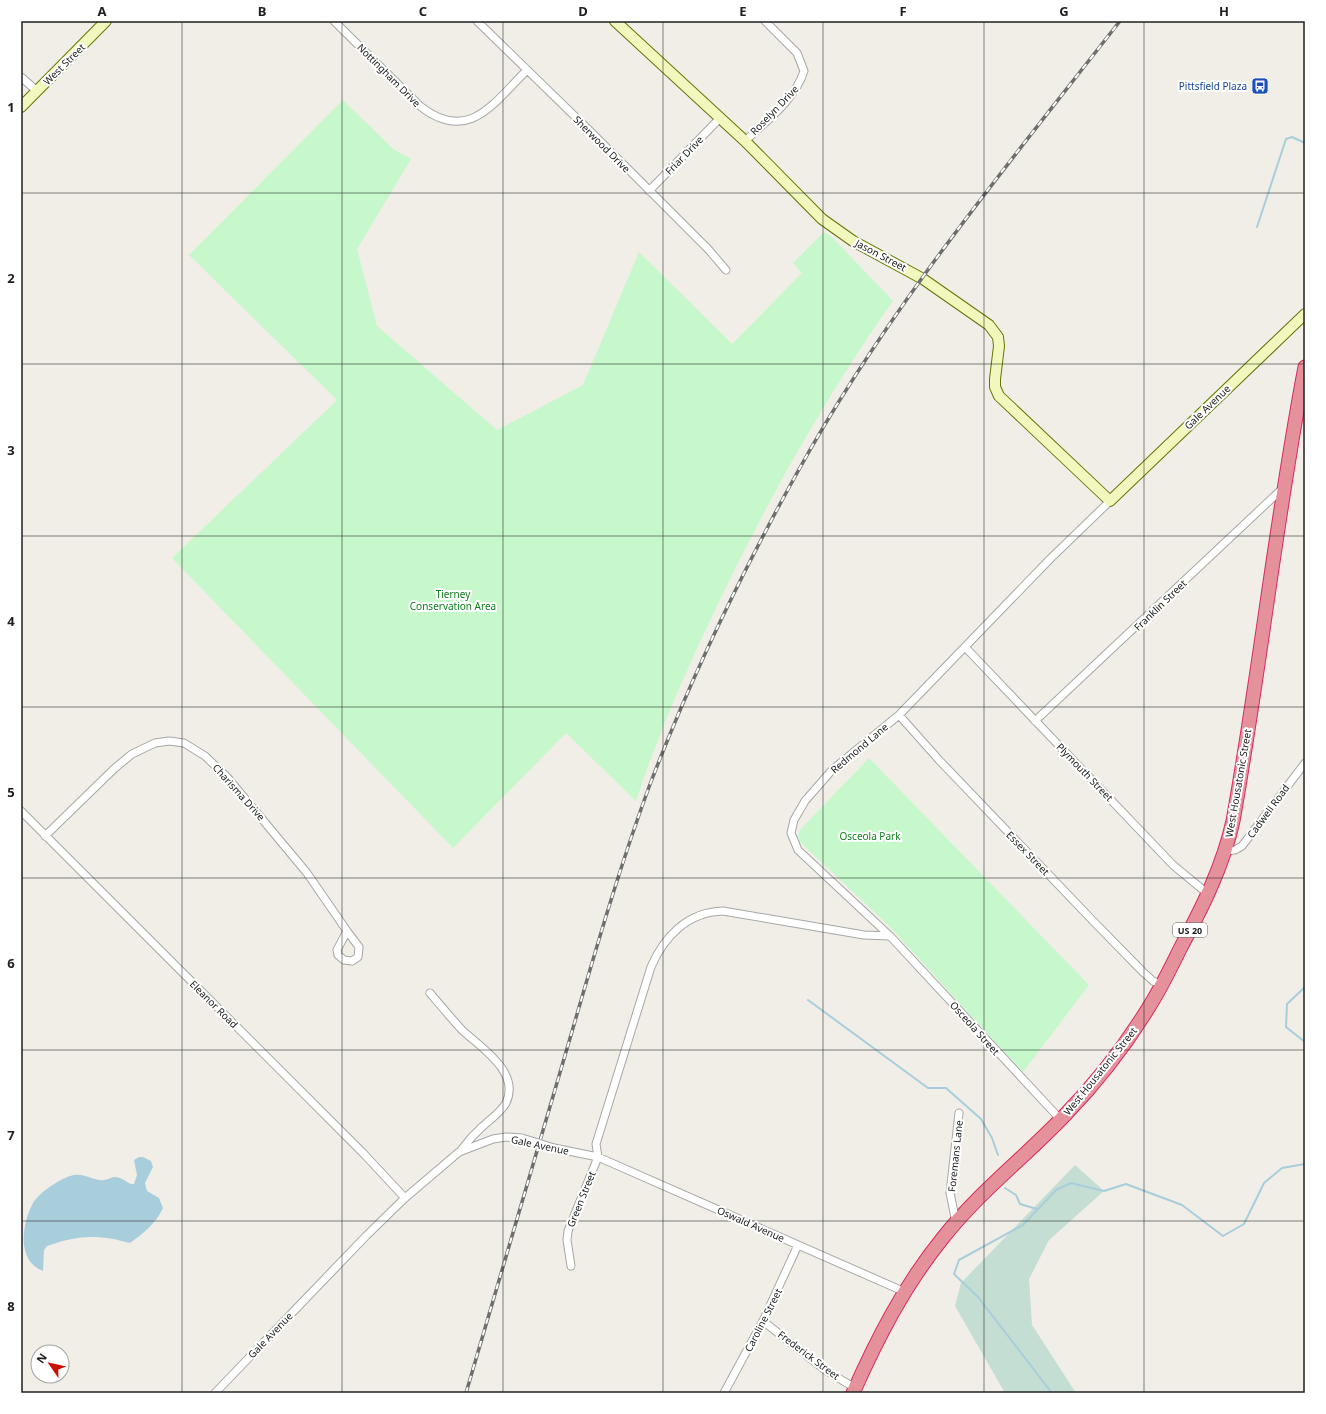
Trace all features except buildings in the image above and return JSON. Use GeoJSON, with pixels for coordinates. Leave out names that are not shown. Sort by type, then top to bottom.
{"type":"FeatureCollection","features":[{"type":"Feature","properties":{"kind":"highway","name":"West Housatonic Street"},"geometry":{"type":"LineString","coordinates":[[854,1390],[882,1332],[905,1292],[928,1257],[956,1222],[998,1179],[1060,1120],[1126,1041],[1151,1004],[1208,894],[1225,851],[1232,826],[1239,788],[1268,602],[1283,488],[1305,367]]}},
{"type":"Feature","properties":{"kind":"street","name":"West Street"},"geometry":{"type":"LineString","coordinates":[[21,107],[106,21]]}},
{"type":"Feature","properties":{"kind":"street","name":"Nottingham Drive"},"geometry":{"type":"LineString","coordinates":[[334,21],[420,106],[429,113],[447,121],[467,121],[475,118],[491,106],[526,71]]}},
{"type":"Feature","properties":{"kind":"street","name":"Sherwood Drive"},"geometry":{"type":"LineString","coordinates":[[477,21],[526,71],[593,134],[708,249],[726,270]]}},
{"type":"Feature","properties":{"kind":"street","name":"Jason Street"},"geometry":{"type":"LineString","coordinates":[[615,21],[668,68],[822,218],[838,231],[914,273],[989,325],[998,337],[999,346],[995,387],[999,396],[1110,501]]}},
{"type":"Feature","properties":{"kind":"street","name":"Roselyn Drive"},"geometry":{"type":"LineString","coordinates":[[744,141],[791,96],[801,83],[804,72],[797,53],[765,21]]}},
{"type":"Feature","properties":{"kind":"street"},"geometry":{"type":"LineString","coordinates":[[21,77],[37,92]]}},
{"type":"Feature","properties":{"kind":"street","name":"Friar Drive"},"geometry":{"type":"LineString","coordinates":[[649,191],[720,118]]}},
{"type":"Feature","properties":{"kind":"street","name":"Gale Avenue"},"geometry":{"type":"LineString","coordinates":[[1110,501],[1305,314]]}},
{"type":"Feature","properties":{"kind":"street","name":"Franklin Street"},"geometry":{"type":"LineString","coordinates":[[1035,720],[1283,488]]}},
{"type":"Feature","properties":{"kind":"street","name":"Redmond Lane"},"geometry":{"type":"LineString","coordinates":[[890,936],[800,853],[794,844],[791,833],[794,820],[800,808],[832,770],[899,716],[1050,559],[1110,501]]}},
{"type":"Feature","properties":{"kind":"street","name":"Plymouth Street"},"geometry":{"type":"LineString","coordinates":[[965,647],[1173,865],[1208,894]]}},
{"type":"Feature","properties":{"kind":"street","name":"Essex Street"},"geometry":{"type":"LineString","coordinates":[[899,716],[939,760],[1143,972],[1153,981],[1162,984]]}},
{"type":"Feature","properties":{"kind":"street","name":"Charisma Drive"},"geometry":{"type":"LineString","coordinates":[[45,836],[115,768],[132,754],[148,745],[162,742],[184,744],[205,756],[227,777],[303,868],[347,931]]}},
{"type":"Feature","properties":{"kind":"street","name":"Cadwell Road"},"geometry":{"type":"LineString","coordinates":[[1225,851],[1236,850],[1242,846],[1305,762]]}},
{"type":"Feature","properties":{"kind":"street","name":"Eleanor Road"},"geometry":{"type":"LineString","coordinates":[[21,811],[363,1153],[405,1198]]}},
{"type":"Feature","properties":{"kind":"street"},"geometry":{"type":"LineString","coordinates":[[598,1157],[596,1144],[645,984],[657,953],[668,937],[683,924],[704,914],[723,911],[869,936],[890,936]]}},
{"type":"Feature","properties":{"kind":"street","name":"Osceola Street"},"geometry":{"type":"LineString","coordinates":[[890,936],[1060,1120]]}},
{"type":"Feature","properties":{"kind":"street"},"geometry":{"type":"LineString","coordinates":[[430,993],[462,1030],[494,1060],[504,1073],[508,1084],[508,1098],[501,1110],[479,1130],[459,1152]]}},
{"type":"Feature","properties":{"kind":"street","name":"Foremans Lane"},"geometry":{"type":"LineString","coordinates":[[956,1222],[950,1193],[960,1113]]}},
{"type":"Feature","properties":{"kind":"street","name":"Gale Avenue"},"geometry":{"type":"LineString","coordinates":[[215,1393],[333,1269],[405,1198],[459,1152],[494,1139],[506,1137],[522,1138],[554,1148],[598,1157]]}},
{"type":"Feature","properties":{"kind":"street","name":"Oswald Avenue"},"geometry":{"type":"LineString","coordinates":[[598,1157],[905,1292]]}},
{"type":"Feature","properties":{"kind":"street","name":"Green Street"},"geometry":{"type":"LineString","coordinates":[[571,1266],[567,1248],[568,1231],[598,1157]]}},
{"type":"Feature","properties":{"kind":"street","name":"Caroline Street"},"geometry":{"type":"LineString","coordinates":[[724,1393],[763,1321],[798,1245]]}},
{"type":"Feature","properties":{"kind":"street","name":"Frederick Street"},"geometry":{"type":"LineString","coordinates":[[763,1321],[825,1370],[854,1390]]}},
{"type":"Feature","properties":{"kind":"green space","name":"Tierney Conservation Area"},"geometry":{"type":"Polygon","coordinates":[[[343,100],[393,149],[411,159],[357,249],[377,326],[497,430],[583,385],[639,252],[732,344],[802,273],[793,263],[824,232],[833,238],[893,301],[828,399],[770,501],[752,536],[720,599],[681,684],[657,742],[636,801],[566,733],[453,848],[172,558],[337,400],[189,255],[343,100]]]}},
{"type":"Feature","properties":{"kind":"green space","name":"Osceola Park"},"geometry":{"type":"Polygon","coordinates":[[[869,758],[1089,985],[1023,1072],[888,925],[799,841],[798,836],[800,830],[869,758]]]}},
{"type":"Feature","properties":{"kind":"green space"},"geometry":{"type":"Polygon","coordinates":[[[1075,1165],[1104,1191],[1049,1240],[1029,1279],[1032,1325],[1076,1393],[1005,1393],[955,1306],[961,1283],[1075,1165]]]}},
{"type":"Feature","properties":{"kind":"water"},"geometry":{"type":"Polygon","coordinates":[[[139,1157],[143,1157],[151,1161],[153,1167],[145,1183],[147,1191],[159,1198],[163,1208],[149,1227],[130,1243],[98,1237],[78,1238],[58,1242],[47,1246],[44,1250],[43,1271],[34,1266],[28,1259],[25,1250],[24,1231],[29,1211],[36,1199],[49,1187],[60,1180],[75,1175],[82,1175],[102,1180],[116,1177],[134,1184],[137,1175],[134,1160],[139,1157]]]}},
{"type":"Feature","properties":{"kind":"waterway"},"geometry":{"type":"LineString","coordinates":[[1257,227],[1286,139],[1292,137],[1305,143]]}},
{"type":"Feature","properties":{"kind":"waterway"},"geometry":{"type":"LineString","coordinates":[[1305,987],[1287,1004],[1286,1027],[1305,1042]]}},
{"type":"Feature","properties":{"kind":"waterway"},"geometry":{"type":"LineString","coordinates":[[808,1000],[928,1088],[946,1088],[981,1119],[992,1138],[998,1155]]}},
{"type":"Feature","properties":{"kind":"waterway"},"geometry":{"type":"LineString","coordinates":[[1052,1393],[978,1297],[954,1274],[959,1260],[1023,1225],[1056,1190],[1071,1183],[1104,1191],[1126,1184],[1182,1205],[1223,1236],[1244,1224],[1264,1183],[1282,1168],[1305,1164]]}},
{"type":"Feature","properties":{"kind":"waterway"},"geometry":{"type":"LineString","coordinates":[[1005,1188],[1016,1195],[1020,1204],[1037,1209]]}},
{"type":"Feature","properties":{"kind":"railway"},"geometry":{"type":"LineString","coordinates":[[466,1393],[595,952],[626,853],[649,787],[665,747],[717,627],[756,549],[797,473],[832,413],[869,355],[908,297],[991,185],[1120,21]]}},
{"type":"Feature","properties":{"kind":"place","name":"Pittsfield Plaza"},"geometry":{"type":"Point","coordinates":[1260,86]}}]}
